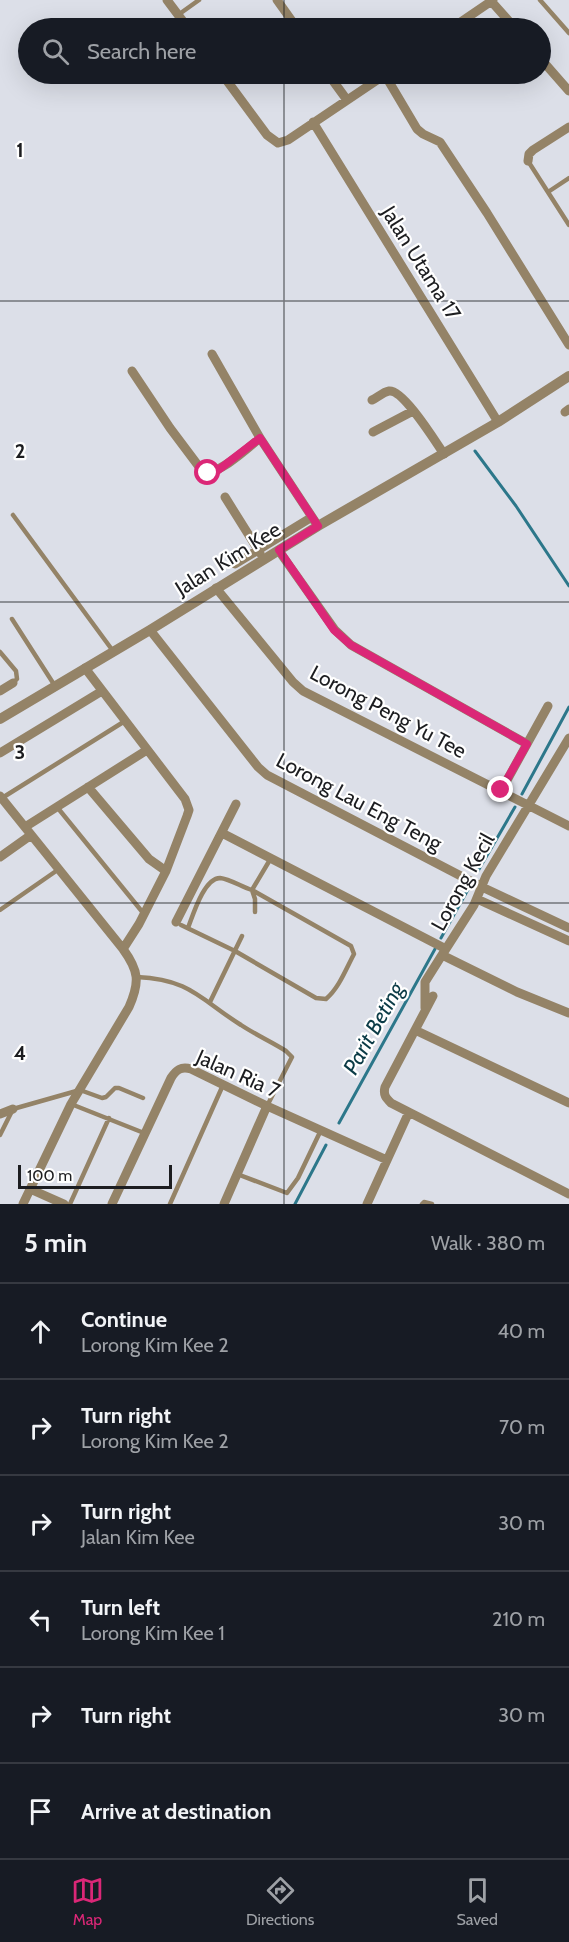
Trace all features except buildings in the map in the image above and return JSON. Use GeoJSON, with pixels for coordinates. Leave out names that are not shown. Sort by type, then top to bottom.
{"type":"FeatureCollection","features":[{"type":"Feature","properties":{"kind":"street"},"geometry":{"type":"LineString","coordinates":[[167,0],[180,18]]}},
{"type":"Feature","properties":{"kind":"street"},"geometry":{"type":"LineString","coordinates":[[277,0],[290,18]]}},
{"type":"Feature","properties":{"kind":"street"},"geometry":{"type":"LineString","coordinates":[[467,18],[492,1],[506,18]]}},
{"type":"Feature","properties":{"kind":"street"},"geometry":{"type":"LineString","coordinates":[[551,71],[569,91]]}},
{"type":"Feature","properties":{"kind":"street"},"geometry":{"type":"LineString","coordinates":[[229,84],[267,135],[278,143],[288,140],[371,84]]}},
{"type":"Feature","properties":{"kind":"street"},"geometry":{"type":"LineString","coordinates":[[335,84],[347,100]]}},
{"type":"Feature","properties":{"kind":"street"},"geometry":{"type":"LineString","coordinates":[[392,84],[417,129],[440,142],[444,147],[569,345]]}},
{"type":"Feature","properties":{"kind":"street","name":"Jalan Utama 17"},"geometry":{"type":"LineString","coordinates":[[313,122],[498,422]]}},
{"type":"Feature","properties":{"kind":"street"},"geometry":{"type":"LineString","coordinates":[[528,161],[529,154],[533,150],[569,127]]}},
{"type":"Feature","properties":{"kind":"street"},"geometry":{"type":"LineString","coordinates":[[212,354],[260,438],[315,522],[261,554],[235,564]]}},
{"type":"Feature","properties":{"kind":"street"},"geometry":{"type":"LineString","coordinates":[[132,372],[203,472],[217,471],[260,438]]}},
{"type":"Feature","properties":{"kind":"street","name":"Jalan Kim Kee"},"geometry":{"type":"LineString","coordinates":[[0,719],[150,630],[216,588],[261,554],[279,550],[315,522],[444,454],[569,376]]}},
{"type":"Feature","properties":{"kind":"street"},"geometry":{"type":"LineString","coordinates":[[372,400],[387,391],[396,392],[413,411],[444,454]]}},
{"type":"Feature","properties":{"kind":"street"},"geometry":{"type":"LineString","coordinates":[[374,432],[413,411]]}},
{"type":"Feature","properties":{"kind":"street"},"geometry":{"type":"LineString","coordinates":[[225,496],[261,554]]}},
{"type":"Feature","properties":{"kind":"street"},"geometry":{"type":"LineString","coordinates":[[279,550],[334,630],[351,645],[527,744]]}},
{"type":"Feature","properties":{"kind":"street","name":"Lorong Peng Yu Tee"},"geometry":{"type":"LineString","coordinates":[[216,588],[293,682],[303,691],[569,826]]}},
{"type":"Feature","properties":{"kind":"street","name":"Lorong Lau Eng Teng"},"geometry":{"type":"LineString","coordinates":[[150,630],[258,767],[267,775],[475,883],[569,928]]}},
{"type":"Feature","properties":{"kind":"street"},"geometry":{"type":"LineString","coordinates":[[86,668],[188,804],[188,816],[166,871],[123,949]]}},
{"type":"Feature","properties":{"kind":"street"},"geometry":{"type":"LineString","coordinates":[[0,691],[13,683]]}},
{"type":"Feature","properties":{"kind":"street"},"geometry":{"type":"LineString","coordinates":[[0,753],[102,691]]}},
{"type":"Feature","properties":{"kind":"street"},"geometry":{"type":"LineString","coordinates":[[501,790],[548,706]]}},
{"type":"Feature","properties":{"kind":"street","name":"Lorong Kecil"},"geometry":{"type":"LineString","coordinates":[[569,738],[520,800],[486,876],[475,883],[477,899],[440,947],[518,992],[569,1013]]}},
{"type":"Feature","properties":{"kind":"street"},"geometry":{"type":"LineString","coordinates":[[0,857],[57,807],[147,750]]}},
{"type":"Feature","properties":{"kind":"street"},"geometry":{"type":"LineString","coordinates":[[88,787],[149,859],[166,871]]}},
{"type":"Feature","properties":{"kind":"street"},"geometry":{"type":"LineString","coordinates":[[1,797],[123,949],[134,964],[137,977],[136,991],[129,1007],[71,1104],[23,1204]]}},
{"type":"Feature","properties":{"kind":"street"},"geometry":{"type":"LineString","coordinates":[[179,924],[236,804]]}},
{"type":"Feature","properties":{"kind":"street"},"geometry":{"type":"LineString","coordinates":[[222,833],[440,947],[425,982],[426,1010]]}},
{"type":"Feature","properties":{"kind":"street"},"geometry":{"type":"LineString","coordinates":[[477,899],[569,941]]}},
{"type":"Feature","properties":{"kind":"street"},"geometry":{"type":"LineString","coordinates":[[433,996],[385,1087],[383,1092],[386,1098],[569,1194]]}},
{"type":"Feature","properties":{"kind":"street"},"geometry":{"type":"LineString","coordinates":[[415,1030],[569,1103]]}},
{"type":"Feature","properties":{"kind":"street","name":"Jalan Ria 7"},"geometry":{"type":"LineString","coordinates":[[112,1204],[175,1072],[182,1068],[191,1069],[387,1160]]}},
{"type":"Feature","properties":{"kind":"street"},"geometry":{"type":"LineString","coordinates":[[224,1204],[267,1106]]}},
{"type":"Feature","properties":{"kind":"street"},"geometry":{"type":"LineString","coordinates":[[0,1114],[13,1109]]}},
{"type":"Feature","properties":{"kind":"street"},"geometry":{"type":"LineString","coordinates":[[367,1204],[409,1112]]}},
{"type":"Feature","properties":{"kind":"street"},"geometry":{"type":"LineString","coordinates":[[30,1189],[64,1204]]}},
{"type":"Feature","properties":{"kind":"lane"},"geometry":{"type":"LineString","coordinates":[[178,15],[199,0]]}},
{"type":"Feature","properties":{"kind":"lane"},"geometry":{"type":"LineString","coordinates":[[540,0],[569,33]]}},
{"type":"Feature","properties":{"kind":"lane"},"geometry":{"type":"LineString","coordinates":[[528,161],[569,225]]}},
{"type":"Feature","properties":{"kind":"lane"},"geometry":{"type":"LineString","coordinates":[[548,192],[569,178]]}},
{"type":"Feature","properties":{"kind":"lane"},"geometry":{"type":"LineString","coordinates":[[13,515],[113,652]]}},
{"type":"Feature","properties":{"kind":"lane"},"geometry":{"type":"LineString","coordinates":[[12,619],[55,686]]}},
{"type":"Feature","properties":{"kind":"lane"},"geometry":{"type":"LineString","coordinates":[[0,652],[16,671],[17,678],[13,683]]}},
{"type":"Feature","properties":{"kind":"lane"},"geometry":{"type":"LineString","coordinates":[[1,797],[125,721]]}},
{"type":"Feature","properties":{"kind":"lane"},"geometry":{"type":"LineString","coordinates":[[57,807],[144,914]]}},
{"type":"Feature","properties":{"kind":"lane"},"geometry":{"type":"LineString","coordinates":[[255,912],[252,890],[271,858]]}},
{"type":"Feature","properties":{"kind":"lane"},"geometry":{"type":"LineString","coordinates":[[0,910],[58,869]]}},
{"type":"Feature","properties":{"kind":"lane"},"geometry":{"type":"LineString","coordinates":[[179,924],[235,951],[316,998],[326,999],[339,982],[354,954],[351,946],[252,890],[219,878],[210,881],[188,928]]}},
{"type":"Feature","properties":{"kind":"lane"},"geometry":{"type":"LineString","coordinates":[[210,1002],[242,936]]}},
{"type":"Feature","properties":{"kind":"lane"},"geometry":{"type":"LineString","coordinates":[[137,977],[183,985],[243,1026],[286,1051],[292,1057],[267,1106]]}},
{"type":"Feature","properties":{"kind":"lane"},"geometry":{"type":"LineString","coordinates":[[170,1204],[223,1085]]}},
{"type":"Feature","properties":{"kind":"lane"},"geometry":{"type":"LineString","coordinates":[[0,1135],[13,1109],[80,1090],[102,1098],[115,1088],[119,1088],[143,1098]]}},
{"type":"Feature","properties":{"kind":"lane"},"geometry":{"type":"LineString","coordinates":[[71,1104],[145,1133]]}},
{"type":"Feature","properties":{"kind":"lane"},"geometry":{"type":"LineString","coordinates":[[70,1204],[109,1118]]}},
{"type":"Feature","properties":{"kind":"lane"},"geometry":{"type":"LineString","coordinates":[[237,1174],[287,1193],[327,1133]]}},
{"type":"Feature","properties":{"kind":"lane"},"geometry":{"type":"LineString","coordinates":[[422,1204],[424,1202],[432,1204]]}},
{"type":"Feature","properties":{"kind":"waterway","name":"Parit Beting"},"geometry":{"type":"LineString","coordinates":[[475,451],[516,506],[569,586]]}},
{"type":"Feature","properties":{"kind":"waterway","name":"Parit Beting"},"geometry":{"type":"LineString","coordinates":[[522,794],[569,707]]}},
{"type":"Feature","properties":{"kind":"waterway","name":"Parit Beting"},"geometry":{"type":"LineString","coordinates":[[478,871],[515,807]]}},
{"type":"Feature","properties":{"kind":"waterway","name":"Parit Beting"},"geometry":{"type":"LineString","coordinates":[[441,938],[470,886]]}},
{"type":"Feature","properties":{"kind":"waterway","name":"Parit Beting"},"geometry":{"type":"LineString","coordinates":[[339,1123],[435,949]]}},
{"type":"Feature","properties":{"kind":"waterway","name":"Parit Beting"},"geometry":{"type":"LineString","coordinates":[[295,1204],[326,1145]]}},
{"type":"Feature","properties":{"kind":"route"},"geometry":{"type":"LineString","coordinates":[[208,473],[217,471],[260,438],[318,526],[279,550],[334,630],[342,638],[527,744],[501,790]]}}]}
